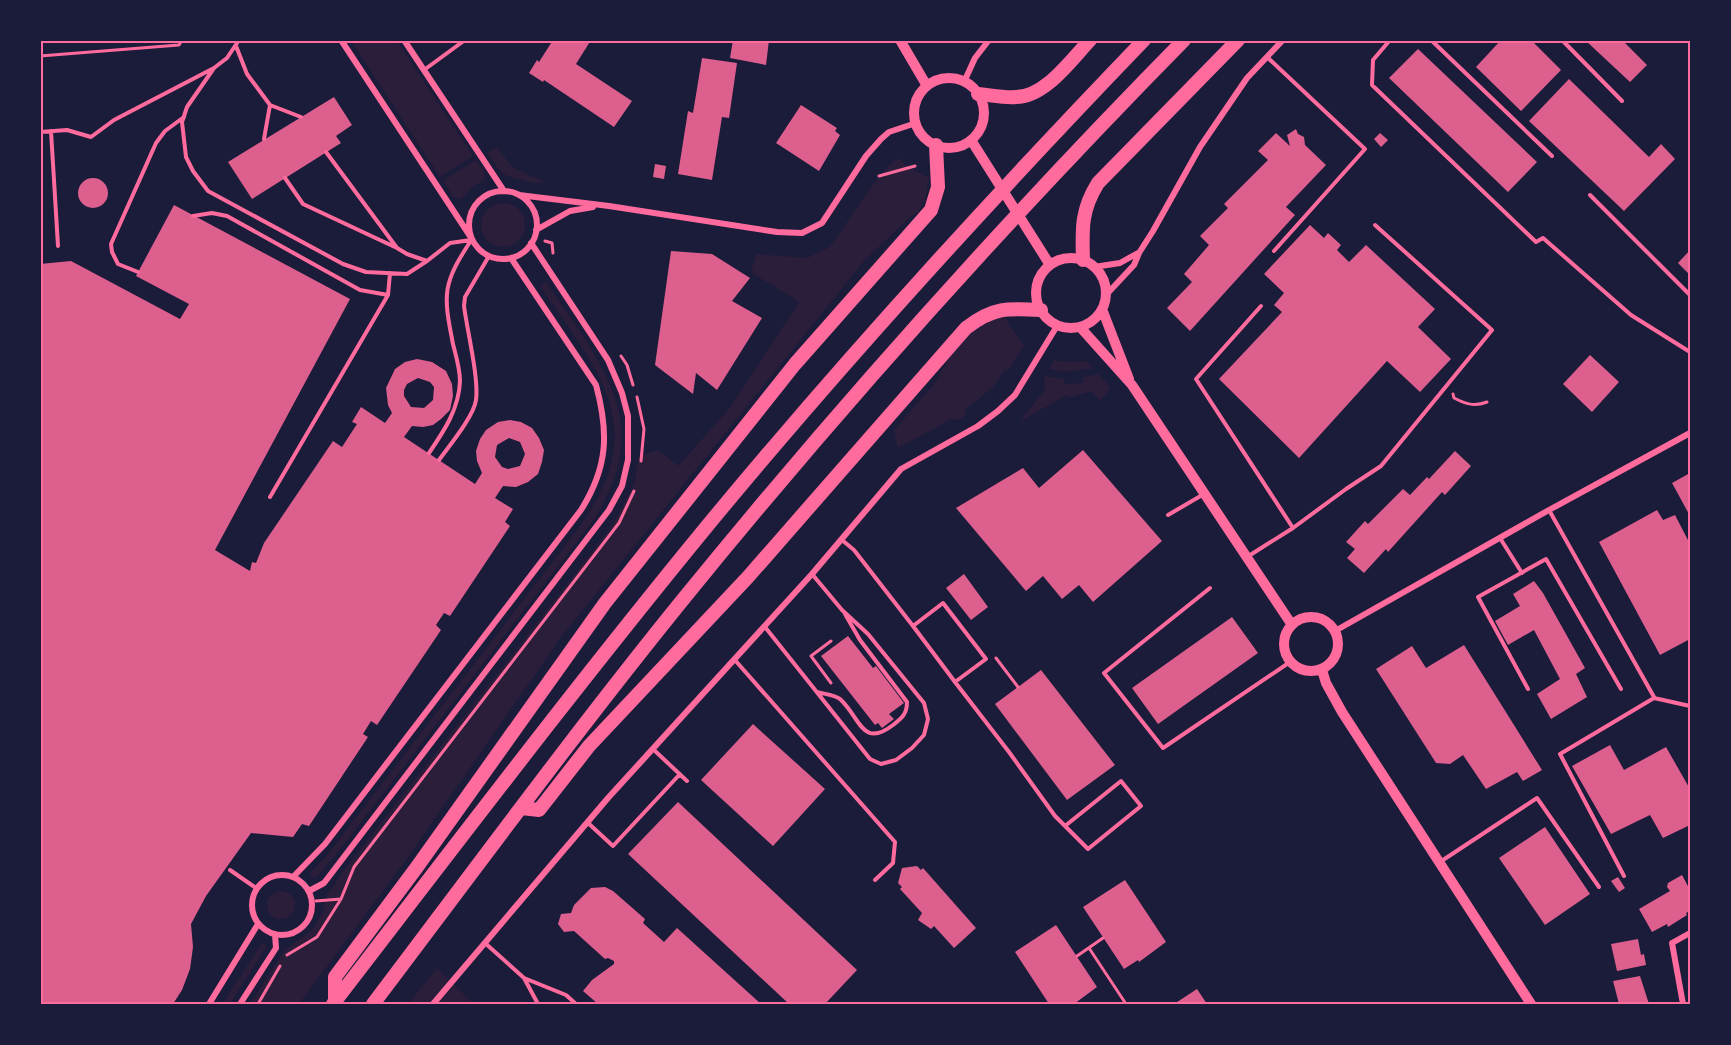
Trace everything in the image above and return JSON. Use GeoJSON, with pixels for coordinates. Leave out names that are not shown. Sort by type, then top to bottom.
{"type":"FeatureCollection","features":[{"type":"Feature","properties":{"kind":"highway"},"geometry":{"type":"LineString","coordinates":[[978,94],[1017,97],[1037,92],[1090,40]]}},
{"type":"Feature","properties":{"kind":"highway"},"geometry":{"type":"LineString","coordinates":[[334,1004],[540,735],[724,506],[946,250],[1144,40]]}},
{"type":"Feature","properties":{"kind":"highway"},"geometry":{"type":"LineString","coordinates":[[373,1005],[684,598],[800,459],[984,250],[1184,40]]}},
{"type":"Feature","properties":{"kind":"highway"},"geometry":{"type":"LineString","coordinates":[[1088,263],[1082,231],[1085,207],[1098,183],[1238,40]]}},
{"type":"Feature","properties":{"kind":"highway"},"geometry":{"type":"LineString","coordinates":[[334,1004],[335,977],[417,867],[605,603],[795,364],[931,210],[938,187],[936,145]]}},
{"type":"Feature","properties":{"kind":"highway"},"geometry":{"type":"LineString","coordinates":[[522,808],[539,810],[589,746],[748,577],[966,328],[995,311],[1041,310]]}},
{"type":"Feature","properties":{"kind":"street"},"geometry":{"type":"LineString","coordinates":[[341,40],[479,250],[500,259],[511,258],[525,251],[531,243],[536,230],[533,210],[519,195]]}},
{"type":"Feature","properties":{"kind":"street"},"geometry":{"type":"LineString","coordinates":[[404,40],[504,191]]}},
{"type":"Feature","properties":{"kind":"street"},"geometry":{"type":"LineString","coordinates":[[900,40],[927,86]]}},
{"type":"Feature","properties":{"kind":"street"},"geometry":{"type":"LineString","coordinates":[[964,81],[975,58],[989,40]]}},
{"type":"Feature","properties":{"kind":"street"},"geometry":{"type":"LineString","coordinates":[[1106,295],[1130,270],[1200,147],[1247,78],[1283,40]]}},
{"type":"Feature","properties":{"kind":"street"},"geometry":{"type":"LineString","coordinates":[[945,78],[964,81],[978,94],[984,107],[982,122],[971,140],[954,147],[936,145],[923,136],[916,123],[918,96],[927,86],[945,78]]}},
{"type":"Feature","properties":{"kind":"street"},"geometry":{"type":"LineString","coordinates":[[472,239],[469,221],[474,206],[485,196],[504,191],[777,232],[802,233],[822,223],[860,165],[881,139],[889,132],[916,123]]}},
{"type":"Feature","properties":{"kind":"street"},"geometry":{"type":"LineString","coordinates":[[971,140],[1050,265]]}},
{"type":"Feature","properties":{"kind":"street"},"geometry":{"type":"LineString","coordinates":[[536,230],[582,207],[609,206]]}},
{"type":"Feature","properties":{"kind":"street"},"geometry":{"type":"LineString","coordinates":[[309,891],[324,883],[609,510],[622,486],[628,460],[629,438],[628,416],[622,393],[608,360],[531,243]]}},
{"type":"Feature","properties":{"kind":"street"},"geometry":{"type":"LineString","coordinates":[[1088,263],[1103,280],[1106,295],[1102,309],[1093,321],[1080,327],[1058,326],[1045,317],[1038,304],[1036,290],[1041,276],[1050,265],[1066,259],[1088,263],[1120,263],[1138,253]]}},
{"type":"Feature","properties":{"kind":"street"},"geometry":{"type":"LineString","coordinates":[[293,877],[325,844],[594,490],[605,433],[596,385],[511,258]]}},
{"type":"Feature","properties":{"kind":"street"},"geometry":{"type":"LineString","coordinates":[[1102,309],[1132,385]]}},
{"type":"Feature","properties":{"kind":"street"},"geometry":{"type":"LineString","coordinates":[[433,1005],[587,822],[812,574],[901,469],[978,426],[1015,395],[1058,326]]}},
{"type":"Feature","properties":{"kind":"street"},"geometry":{"type":"LineString","coordinates":[[1080,327],[1132,385],[1292,625]]}},
{"type":"Feature","properties":{"kind":"street"},"geometry":{"type":"LineString","coordinates":[[1335,631],[1500,537],[1690,434]]}},
{"type":"Feature","properties":{"kind":"street"},"geometry":{"type":"LineString","coordinates":[[1315,617],[1326,622],[1335,631],[1338,642],[1337,653],[1331,663],[1322,670],[1304,671],[1290,662],[1284,646],[1286,635],[1292,625],[1302,618],[1315,617]]}},
{"type":"Feature","properties":{"kind":"street"},"geometry":{"type":"LineString","coordinates":[[1322,670],[1326,683],[1342,712],[1531,1005]]}},
{"type":"Feature","properties":{"kind":"street"},"geometry":{"type":"LineString","coordinates":[[278,875],[293,877],[304,884],[309,891],[312,902],[308,920],[302,928],[294,933],[275,934],[258,924],[252,908],[256,888],[268,878],[278,875]]}},
{"type":"Feature","properties":{"kind":"street"},"geometry":{"type":"LineString","coordinates":[[209,1005],[258,924]]}},
{"type":"Feature","properties":{"kind":"street"},"geometry":{"type":"LineString","coordinates":[[1683,1005],[1672,943],[1690,933]]}},
{"type":"Feature","properties":{"kind":"street"},"geometry":{"type":"LineString","coordinates":[[240,1005],[276,948],[275,934]]}},
{"type":"Feature","properties":{"kind":"lane"},"geometry":{"type":"LineString","coordinates":[[40,132],[67,130],[91,137],[114,120],[214,68],[227,58],[239,40]]}},
{"type":"Feature","properties":{"kind":"lane"},"geometry":{"type":"LineString","coordinates":[[424,70],[465,40]]}},
{"type":"Feature","properties":{"kind":"lane"},"geometry":{"type":"LineString","coordinates":[[1390,40],[1373,60],[1372,85],[1536,242],[1543,238],[1631,315],[1690,352]]}},
{"type":"Feature","properties":{"kind":"lane"},"geometry":{"type":"LineString","coordinates":[[1431,40],[1552,156]]}},
{"type":"Feature","properties":{"kind":"lane"},"geometry":{"type":"LineString","coordinates":[[1562,40],[1622,101]]}},
{"type":"Feature","properties":{"kind":"lane"},"geometry":{"type":"LineString","coordinates":[[236,46],[247,74],[270,105],[301,117]]}},
{"type":"Feature","properties":{"kind":"lane"},"geometry":{"type":"LineString","coordinates":[[1267,57],[1365,149],[1274,251]]}},
{"type":"Feature","properties":{"kind":"lane"},"geometry":{"type":"LineString","coordinates":[[214,68],[187,107],[184,117],[183,138],[186,157],[208,191],[343,264],[366,272],[407,274],[450,243],[472,239]]}},
{"type":"Feature","properties":{"kind":"lane"},"geometry":{"type":"LineString","coordinates":[[264,140],[270,105]]}},
{"type":"Feature","properties":{"kind":"lane"},"geometry":{"type":"LineString","coordinates":[[138,272],[118,264],[111,244],[156,143],[165,131],[184,117]]}},
{"type":"Feature","properties":{"kind":"lane"},"geometry":{"type":"LineString","coordinates":[[51,131],[58,246]]}},
{"type":"Feature","properties":{"kind":"lane"},"geometry":{"type":"LineString","coordinates":[[326,152],[397,248]]}},
{"type":"Feature","properties":{"kind":"lane"},"geometry":{"type":"LineString","coordinates":[[285,178],[303,204],[407,254],[428,261]]}},
{"type":"Feature","properties":{"kind":"lane"},"geometry":{"type":"LineString","coordinates":[[1590,195],[1690,295]]}},
{"type":"Feature","properties":{"kind":"lane"},"geometry":{"type":"LineString","coordinates":[[193,216],[212,213],[227,216],[360,290],[388,295]]}},
{"type":"Feature","properties":{"kind":"lane"},"geometry":{"type":"LineString","coordinates":[[1247,558],[1381,466],[1492,330],[1375,225]]}},
{"type":"Feature","properties":{"kind":"lane"},"geometry":{"type":"LineString","coordinates":[[429,453],[448,424],[457,401],[460,381],[447,314],[446,292],[450,277],[472,239]]}},
{"type":"Feature","properties":{"kind":"lane"},"geometry":{"type":"LineString","coordinates":[[439,460],[465,422],[476,401],[475,374],[464,306],[465,297],[489,256]]}},
{"type":"Feature","properties":{"kind":"lane"},"geometry":{"type":"LineString","coordinates":[[270,497],[388,295],[390,273]]}},
{"type":"Feature","properties":{"kind":"lane"},"geometry":{"type":"LineString","coordinates":[[1261,306],[1196,379],[1293,528]]}},
{"type":"Feature","properties":{"kind":"lane"},"geometry":{"type":"LineString","coordinates":[[1168,515],[1204,494]]}},
{"type":"Feature","properties":{"kind":"lane"},"geometry":{"type":"LineString","coordinates":[[1549,510],[1654,698]]}},
{"type":"Feature","properties":{"kind":"lane"},"geometry":{"type":"LineString","coordinates":[[1500,537],[1522,573]]}},
{"type":"Feature","properties":{"kind":"lane"},"geometry":{"type":"LineString","coordinates":[[841,539],[854,550],[913,626],[1055,816],[1065,826],[1088,849],[1141,806],[1121,781],[1065,826]]}},
{"type":"Feature","properties":{"kind":"lane"},"geometry":{"type":"LineString","coordinates":[[1528,689],[1478,597],[1546,559],[1621,689]]}},
{"type":"Feature","properties":{"kind":"lane"},"geometry":{"type":"LineString","coordinates":[[764,626],[870,759],[881,764],[896,760],[924,735],[928,719],[924,703],[868,634],[842,610],[812,574]]}},
{"type":"Feature","properties":{"kind":"lane"},"geometry":{"type":"LineString","coordinates":[[1210,588],[1104,673],[1162,748],[1290,662]]}},
{"type":"Feature","properties":{"kind":"lane"},"geometry":{"type":"LineString","coordinates":[[913,626],[943,603],[986,659],[955,682]]}},
{"type":"Feature","properties":{"kind":"lane"},"geometry":{"type":"LineString","coordinates":[[817,692],[838,697],[866,731],[872,734],[882,734],[902,718],[907,710],[907,702],[860,640],[842,610]]}},
{"type":"Feature","properties":{"kind":"lane"},"geometry":{"type":"LineString","coordinates":[[734,659],[895,842],[893,863],[875,880]]}},
{"type":"Feature","properties":{"kind":"lane"},"geometry":{"type":"LineString","coordinates":[[1624,876],[1560,754],[1654,698],[1690,706]]}},
{"type":"Feature","properties":{"kind":"lane"},"geometry":{"type":"LineString","coordinates":[[654,750],[687,781]]}},
{"type":"Feature","properties":{"kind":"lane"},"geometry":{"type":"LineString","coordinates":[[587,822],[613,846],[680,774]]}},
{"type":"Feature","properties":{"kind":"lane"},"geometry":{"type":"LineString","coordinates":[[1439,863],[1537,798],[1599,887]]}},
{"type":"Feature","properties":{"kind":"lane"},"geometry":{"type":"LineString","coordinates":[[230,870],[256,888]]}},
{"type":"Feature","properties":{"kind":"lane"},"geometry":{"type":"LineString","coordinates":[[485,943],[524,978],[566,995],[576,1005]]}},
{"type":"Feature","properties":{"kind":"lane"},"geometry":{"type":"LineString","coordinates":[[524,978],[538,1005]]}},
{"type":"Feature","properties":{"kind":"path"},"geometry":{"type":"LineString","coordinates":[[40,56],[180,45],[182,40]]}},
{"type":"Feature","properties":{"kind":"path"},"geometry":{"type":"LineString","coordinates":[[879,176],[915,166]]}},
{"type":"Feature","properties":{"kind":"path"},"geometry":{"type":"LineString","coordinates":[[1442,391],[1454,394],[1454,398],[1465,404],[1477,406],[1487,402]]}},
{"type":"Feature","properties":{"kind":"path"},"geometry":{"type":"LineString","coordinates":[[831,641],[811,656],[836,687]]}},
{"type":"Feature","properties":{"kind":"path"},"geometry":{"type":"LineString","coordinates":[[312,902],[341,899]]}},
{"type":"Feature","properties":{"kind":"path"},"geometry":{"type":"LineString","coordinates":[[1077,956],[1104,938]]}},
{"type":"Feature","properties":{"kind":"path"},"geometry":{"type":"LineString","coordinates":[[1089,948],[1126,1005]]}},
{"type":"Feature","properties":{"kind":"shaded area"},"geometry":{"type":"Polygon","coordinates":[[[351,41],[397,41],[473,156],[440,177],[351,41]]]}},
{"type":"Feature","properties":{"kind":"shaded area"},"geometry":{"type":"Polygon","coordinates":[[[497,147],[512,167],[547,183],[528,182],[507,176],[500,171],[487,153],[497,147]]]}},
{"type":"Feature","properties":{"kind":"shaded area"},"geometry":{"type":"Polygon","coordinates":[[[898,158],[906,166],[929,178],[925,200],[918,213],[911,216],[864,261],[561,637],[408,857],[299,1004],[250,1004],[284,951],[313,929],[322,913],[327,895],[342,873],[612,526],[634,484],[639,456],[658,450],[678,466],[729,409],[799,302],[751,272],[756,254],[807,258],[830,247],[868,191],[888,166],[898,158]]]}},
{"type":"Feature","properties":{"kind":"shaded area"},"geometry":{"type":"Polygon","coordinates":[[[476,160],[485,173],[484,180],[472,187],[461,199],[454,198],[443,181],[476,160]]]}},
{"type":"Feature","properties":{"kind":"shaded area"},"geometry":{"type":"Polygon","coordinates":[[[503,203],[519,209],[525,225],[519,241],[503,247],[487,241],[481,225],[487,209],[503,203]]]}},
{"type":"Feature","properties":{"kind":"shaded area"},"geometry":{"type":"Polygon","coordinates":[[[546,282],[586,340],[614,395],[621,423],[620,453],[612,486],[593,521],[338,852],[316,878],[312,878],[311,872],[328,854],[577,530],[600,494],[612,461],[615,431],[610,403],[582,347],[540,286],[546,282]]]}},
{"type":"Feature","properties":{"kind":"shaded area"},"geometry":{"type":"Polygon","coordinates":[[[1005,315],[1010,327],[1024,345],[1010,369],[1004,371],[992,388],[966,409],[965,415],[959,420],[952,419],[898,448],[894,430],[935,383],[950,356],[972,332],[986,321],[1005,315]]]}},
{"type":"Feature","properties":{"kind":"shaded area"},"geometry":{"type":"Polygon","coordinates":[[[1054,360],[1086,361],[1093,368],[1063,372],[1049,369],[1054,360]]]}},
{"type":"Feature","properties":{"kind":"shaded area"},"geometry":{"type":"Polygon","coordinates":[[[1098,374],[1111,387],[1100,401],[1092,391],[1068,398],[1067,395],[1019,422],[1045,390],[1045,376],[1064,379],[1064,384],[1083,383],[1083,377],[1098,374]]]}},
{"type":"Feature","properties":{"kind":"shaded area"},"geometry":{"type":"Polygon","coordinates":[[[281,891],[291,895],[295,905],[291,915],[281,919],[271,915],[267,905],[271,895],[281,891]]]}},
{"type":"Feature","properties":{"kind":"shaded area"},"geometry":{"type":"Polygon","coordinates":[[[262,943],[266,945],[266,948],[230,1004],[222,1004],[262,943]]]}},
{"type":"Feature","properties":{"kind":"shaded area"},"geometry":{"type":"Polygon","coordinates":[[[437,968],[474,1004],[408,1004],[437,968]]]}},
{"type":"Feature","properties":{"kind":"building"},"geometry":{"type":"Polygon","coordinates":[[[553,40],[591,40],[576,64],[632,101],[614,127],[544,80],[543,82],[529,73],[553,40]]]}},
{"type":"Feature","properties":{"kind":"building"},"geometry":{"type":"Polygon","coordinates":[[[733,40],[769,40],[766,65],[730,58],[733,40]]]}},
{"type":"Feature","properties":{"kind":"building"},"geometry":{"type":"Polygon","coordinates":[[[1501,40],[1531,40],[1561,70],[1521,111],[1476,67],[1501,40]]]}},
{"type":"Feature","properties":{"kind":"building"},"geometry":{"type":"Polygon","coordinates":[[[1585,40],[1622,40],[1647,65],[1630,82],[1585,40]]]}},
{"type":"Feature","properties":{"kind":"building"},"geometry":{"type":"Polygon","coordinates":[[[1418,49],[1537,162],[1508,192],[1389,78],[1418,49]]]}},
{"type":"Feature","properties":{"kind":"building"},"geometry":{"type":"Polygon","coordinates":[[[702,58],[737,63],[729,118],[722,117],[712,180],[678,174],[688,111],[693,113],[702,58]]]}},
{"type":"Feature","properties":{"kind":"building"},"geometry":{"type":"Polygon","coordinates":[[[1569,79],[1649,157],[1661,144],[1675,159],[1624,211],[1529,121],[1569,79]]]}},
{"type":"Feature","properties":{"kind":"building"},"geometry":{"type":"Polygon","coordinates":[[[334,97],[352,125],[336,136],[341,143],[252,199],[228,162],[334,97]]]}},
{"type":"Feature","properties":{"kind":"building"},"geometry":{"type":"Polygon","coordinates":[[[801,105],[837,128],[835,131],[840,135],[819,171],[776,143],[801,105]]]}},
{"type":"Feature","properties":{"kind":"building"},"geometry":{"type":"Polygon","coordinates":[[[1296,129],[1298,134],[1304,137],[1305,145],[1326,165],[1286,207],[1295,215],[1190,331],[1167,308],[1192,282],[1184,274],[1209,245],[1200,236],[1228,208],[1224,204],[1268,160],[1258,151],[1276,133],[1290,146],[1287,135],[1296,129]]]}},
{"type":"Feature","properties":{"kind":"building"},"geometry":{"type":"Polygon","coordinates":[[[1380,133],[1388,140],[1381,147],[1374,139],[1380,133]]]}},
{"type":"Feature","properties":{"kind":"building"},"geometry":{"type":"Polygon","coordinates":[[[655,164],[666,166],[664,179],[653,177],[655,164]]]}},
{"type":"Feature","properties":{"kind":"building"},"geometry":{"type":"Polygon","coordinates":[[[93,178],[104,182],[108,193],[104,204],[93,208],[82,204],[78,193],[82,182],[93,178]]]}},
{"type":"Feature","properties":{"kind":"building"},"geometry":{"type":"Polygon","coordinates":[[[174,205],[350,299],[215,550],[250,571],[252,562],[256,563],[264,543],[333,441],[342,447],[357,424],[352,422],[361,407],[385,423],[392,413],[388,405],[386,388],[395,369],[405,362],[417,359],[432,362],[446,371],[452,384],[453,396],[450,410],[441,419],[433,425],[412,426],[404,437],[475,484],[482,473],[476,451],[480,439],[486,430],[498,422],[510,420],[521,422],[532,428],[544,450],[538,474],[528,482],[516,487],[503,486],[495,498],[513,509],[505,522],[510,526],[450,616],[444,613],[436,625],[441,630],[377,725],[371,721],[363,734],[368,737],[309,826],[302,824],[293,837],[251,833],[206,896],[191,924],[193,947],[190,969],[182,990],[173,1004],[40,1004],[40,264],[71,261],[180,319],[189,304],[136,276],[174,205]],[[418,378],[407,384],[404,396],[411,407],[424,408],[433,400],[434,387],[430,382],[418,378]],[[509,438],[497,445],[495,457],[502,467],[508,469],[520,466],[525,454],[520,442],[509,438]]]}},
{"type":"Feature","properties":{"kind":"building"},"geometry":{"type":"Polygon","coordinates":[[[1310,225],[1324,238],[1328,233],[1341,245],[1337,250],[1349,262],[1366,245],[1435,309],[1418,327],[1451,359],[1420,392],[1387,361],[1299,458],[1219,379],[1282,312],[1274,305],[1284,293],[1264,274],[1310,225]]]}},
{"type":"Feature","properties":{"kind":"building"},"geometry":{"type":"Polygon","coordinates":[[[1690,250],[1690,275],[1678,263],[1690,250]]]}},
{"type":"Feature","properties":{"kind":"building"},"geometry":{"type":"Polygon","coordinates":[[[671,251],[712,254],[750,278],[732,301],[762,318],[717,390],[696,373],[693,394],[655,365],[671,251]]]}},
{"type":"Feature","properties":{"kind":"building"},"geometry":{"type":"Polygon","coordinates":[[[1590,355],[1619,382],[1592,412],[1563,384],[1590,355]]]}},
{"type":"Feature","properties":{"kind":"building"},"geometry":{"type":"Polygon","coordinates":[[[1083,450],[1162,541],[1093,602],[1079,585],[1062,599],[1043,576],[1026,591],[956,508],[1023,468],[1039,488],[1083,450]]]}},
{"type":"Feature","properties":{"kind":"building"},"geometry":{"type":"Polygon","coordinates":[[[1455,451],[1471,466],[1445,495],[1442,492],[1388,552],[1386,549],[1364,573],[1347,558],[1355,549],[1346,542],[1365,521],[1368,524],[1403,489],[1410,495],[1427,477],[1429,479],[1455,451]]]}},
{"type":"Feature","properties":{"kind":"building"},"geometry":{"type":"Polygon","coordinates":[[[1690,473],[1690,516],[1672,483],[1690,473]]]}},
{"type":"Feature","properties":{"kind":"building"},"geometry":{"type":"Polygon","coordinates":[[[1657,510],[1663,520],[1675,515],[1690,544],[1690,639],[1660,655],[1599,542],[1657,510]]]}},
{"type":"Feature","properties":{"kind":"building"},"geometry":{"type":"Polygon","coordinates":[[[964,574],[988,607],[971,620],[946,588],[964,574]]]}},
{"type":"Feature","properties":{"kind":"building"},"geometry":{"type":"Polygon","coordinates":[[[1534,581],[1585,668],[1576,674],[1587,697],[1551,719],[1537,694],[1560,679],[1534,630],[1508,645],[1495,621],[1520,606],[1513,594],[1534,581]]]}},
{"type":"Feature","properties":{"kind":"building"},"geometry":{"type":"Polygon","coordinates":[[[1232,617],[1258,653],[1158,724],[1132,688],[1232,617]]]}},
{"type":"Feature","properties":{"kind":"building"},"geometry":{"type":"Polygon","coordinates":[[[848,636],[873,668],[876,666],[904,703],[889,714],[894,719],[882,728],[878,723],[875,725],[821,656],[848,636]]]}},
{"type":"Feature","properties":{"kind":"building"},"geometry":{"type":"Polygon","coordinates":[[[1464,645],[1542,770],[1523,781],[1517,772],[1486,789],[1463,755],[1450,764],[1436,763],[1376,669],[1412,646],[1426,668],[1464,645]]]}},
{"type":"Feature","properties":{"kind":"building"},"geometry":{"type":"Polygon","coordinates":[[[1041,670],[1115,765],[1067,800],[995,704],[1041,670]]]}},
{"type":"Feature","properties":{"kind":"building"},"geometry":{"type":"Polygon","coordinates":[[[753,724],[825,789],[773,846],[701,780],[753,724]]]}},
{"type":"Feature","properties":{"kind":"building"},"geometry":{"type":"Polygon","coordinates":[[[1610,745],[1624,770],[1666,747],[1690,789],[1690,825],[1663,838],[1650,815],[1611,834],[1572,766],[1610,745]]]}},
{"type":"Feature","properties":{"kind":"building"},"geometry":{"type":"Polygon","coordinates":[[[678,802],[857,970],[825,1004],[789,1004],[628,854],[678,802]]]}},
{"type":"Feature","properties":{"kind":"building"},"geometry":{"type":"Polygon","coordinates":[[[1545,827],[1590,894],[1545,925],[1499,858],[1545,827]]]}},
{"type":"Feature","properties":{"kind":"building"},"geometry":{"type":"Polygon","coordinates":[[[917,866],[921,870],[923,868],[976,928],[954,948],[934,926],[931,929],[918,920],[922,913],[900,889],[902,887],[898,883],[902,868],[917,866]]]}},
{"type":"Feature","properties":{"kind":"building"},"geometry":{"type":"Polygon","coordinates":[[[1682,875],[1690,890],[1690,911],[1668,927],[1667,924],[1652,932],[1639,909],[1670,891],[1667,887],[1668,883],[1682,875]]]}},
{"type":"Feature","properties":{"kind":"building"},"geometry":{"type":"Polygon","coordinates":[[[1618,877],[1625,888],[1619,892],[1611,881],[1618,877]]]}},
{"type":"Feature","properties":{"kind":"building"},"geometry":{"type":"Polygon","coordinates":[[[1125,880],[1166,942],[1139,962],[1138,960],[1124,969],[1083,907],[1125,880]]]}},
{"type":"Feature","properties":{"kind":"building"},"geometry":{"type":"Polygon","coordinates":[[[605,887],[613,891],[645,919],[643,923],[664,942],[677,928],[761,1004],[598,1004],[583,991],[592,980],[614,964],[614,961],[605,959],[574,931],[564,932],[558,924],[561,914],[571,913],[574,905],[591,888],[605,887]]]}},
{"type":"Feature","properties":{"kind":"building"},"geometry":{"type":"Polygon","coordinates":[[[1056,925],[1097,987],[1074,1004],[1049,1004],[1015,952],[1056,925]]]}},
{"type":"Feature","properties":{"kind":"building"},"geometry":{"type":"Polygon","coordinates":[[[1638,939],[1641,955],[1644,954],[1646,965],[1617,971],[1611,944],[1638,939]]]}},
{"type":"Feature","properties":{"kind":"building"},"geometry":{"type":"Polygon","coordinates":[[[1640,976],[1649,1004],[1619,1004],[1613,981],[1640,976]]]}},
{"type":"Feature","properties":{"kind":"building"},"geometry":{"type":"Polygon","coordinates":[[[1197,989],[1207,1004],[1174,1004],[1197,989]]]}}]}
